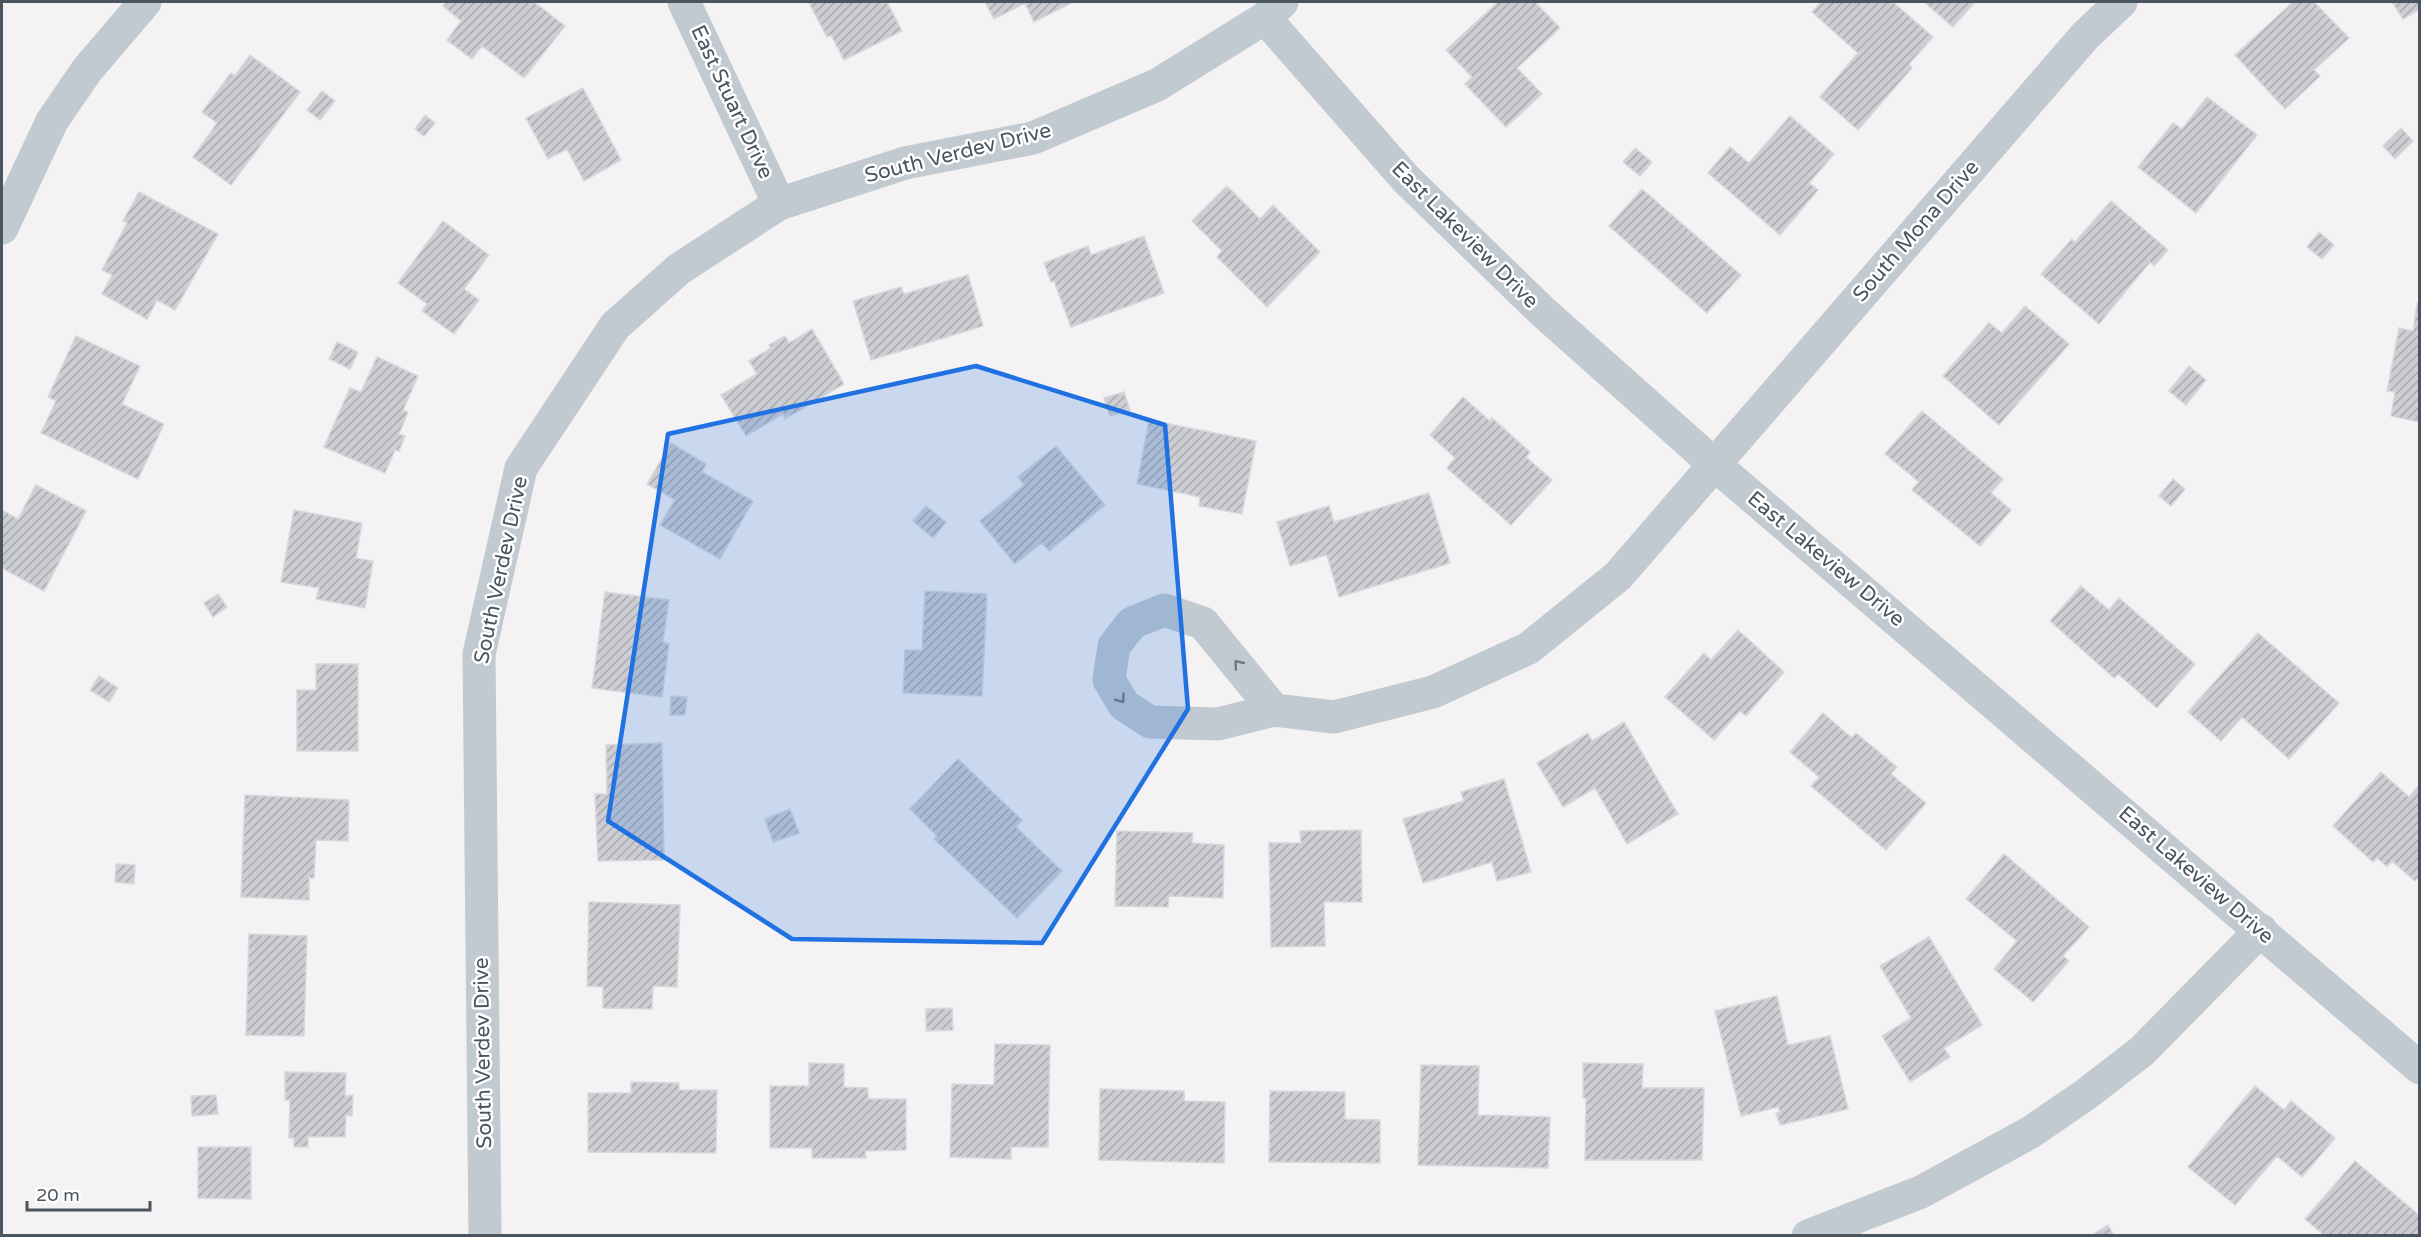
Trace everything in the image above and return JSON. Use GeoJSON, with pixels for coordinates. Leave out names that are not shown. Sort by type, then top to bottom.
{"type":"FeatureCollection","features":[{"type":"Feature","properties":{"kind":"street"},"geometry":{"type":"LineString","coordinates":[[2,228],[52,122],[87,70],[145,2]]}},
{"type":"Feature","properties":{"kind":"street","name":"East Stuart Drive"},"geometry":{"type":"LineString","coordinates":[[684,2],[779,204]]}},
{"type":"Feature","properties":{"kind":"street","name":"South Mona Drive"},"geometry":{"type":"LineString","coordinates":[[1274,710],[1334,717],[1433,692],[1529,648],[1618,576],[2085,36],[2121,2]]}},
{"type":"Feature","properties":{"kind":"street","name":"South Verdev Drive"},"geometry":{"type":"LineString","coordinates":[[485,1236],[479,654],[521,468],[615,326],[679,269],[779,204],[905,163],[1033,138],[1157,85],[1273,10]]}},
{"type":"Feature","properties":{"kind":"street","name":"East Lakeview Drive"},"geometry":{"type":"LineString","coordinates":[[1273,10],[1406,179],[1542,311],[1715,465],[2420,1068]]}},
{"type":"Feature","properties":{"kind":"street"},"geometry":{"type":"LineString","coordinates":[[1164,610],[1203,623],[1274,710],[1218,724],[1150,722],[1124,705],[1109,680],[1114,646],[1132,623],[1164,610]]}},
{"type":"Feature","properties":{"kind":"street"},"geometry":{"type":"LineString","coordinates":[[1808,1236],[1921,1192],[2040,1126],[2142,1051],[2261,930]]}},
{"type":"Feature","properties":{"kind":"highlighted area"},"geometry":{"type":"Polygon","coordinates":[[[976,366],[1165,425],[1188,709],[1042,943],[792,939],[608,821],[668,434],[976,366]]]}},
{"type":"Feature","properties":{"kind":"building"},"geometry":{"type":"Polygon","coordinates":[[[447,2],[534,2],[565,26],[524,78],[482,46],[472,59],[447,40],[461,21],[443,6],[447,2]]]}},
{"type":"Feature","properties":{"kind":"building"},"geometry":{"type":"Polygon","coordinates":[[[887,2],[902,31],[844,60],[831,35],[827,37],[809,3],[887,2]]]}},
{"type":"Feature","properties":{"kind":"building"},"geometry":{"type":"Polygon","coordinates":[[[985,2],[1073,2],[1034,22],[1025,3],[994,19],[985,2]]]}},
{"type":"Feature","properties":{"kind":"building"},"geometry":{"type":"Polygon","coordinates":[[[1498,2],[1535,2],[1560,28],[1517,68],[1542,94],[1506,127],[1465,84],[1472,77],[1446,50],[1498,2]]]}},
{"type":"Feature","properties":{"kind":"building"},"geometry":{"type":"Polygon","coordinates":[[[1821,2],[1893,2],[1933,37],[1909,64],[1912,68],[1858,130],[1820,97],[1858,53],[1812,12],[1821,2]]]}},
{"type":"Feature","properties":{"kind":"building"},"geometry":{"type":"Polygon","coordinates":[[[1924,2],[1975,2],[1953,27],[1924,2]]]}},
{"type":"Feature","properties":{"kind":"building"},"geometry":{"type":"Polygon","coordinates":[[[2293,2],[2314,2],[2349,38],[2314,70],[2320,76],[2285,109],[2235,55],[2293,2]]]}},
{"type":"Feature","properties":{"kind":"building"},"geometry":{"type":"Polygon","coordinates":[[[2392,2],[2420,2],[2420,9],[2403,19],[2392,2]]]}},
{"type":"Feature","properties":{"kind":"building"},"geometry":{"type":"Polygon","coordinates":[[[250,55],[300,92],[231,185],[193,157],[217,123],[202,112],[231,73],[235,76],[250,55]]]}},
{"type":"Feature","properties":{"kind":"building"},"geometry":{"type":"Polygon","coordinates":[[[583,88],[621,160],[584,181],[567,149],[548,159],[526,118],[583,88]]]}},
{"type":"Feature","properties":{"kind":"building"},"geometry":{"type":"Polygon","coordinates":[[[322,91],[335,101],[320,120],[307,110],[322,91]]]}},
{"type":"Feature","properties":{"kind":"building"},"geometry":{"type":"Polygon","coordinates":[[[2207,97],[2257,135],[2196,213],[2138,167],[2173,123],[2182,129],[2207,97]]]}},
{"type":"Feature","properties":{"kind":"building"},"geometry":{"type":"Polygon","coordinates":[[[425,115],[435,123],[424,136],[415,129],[425,115]]]}},
{"type":"Feature","properties":{"kind":"building"},"geometry":{"type":"Polygon","coordinates":[[[1790,116],[1834,154],[1809,183],[1818,190],[1780,235],[1708,173],[1730,147],[1749,163],[1790,116]]]}},
{"type":"Feature","properties":{"kind":"building"},"geometry":{"type":"Polygon","coordinates":[[[2401,128],[2413,141],[2395,159],[2383,146],[2401,128]]]}},
{"type":"Feature","properties":{"kind":"building"},"geometry":{"type":"Polygon","coordinates":[[[1635,148],[1652,162],[1640,176],[1623,162],[1635,148]]]}},
{"type":"Feature","properties":{"kind":"building"},"geometry":{"type":"Polygon","coordinates":[[[1227,186],[1260,219],[1273,205],[1320,252],[1267,307],[1217,257],[1222,251],[1192,221],[1227,186]]]}},
{"type":"Feature","properties":{"kind":"building"},"geometry":{"type":"Polygon","coordinates":[[[1642,189],[1741,275],[1707,313],[1609,226],[1642,189]]]}},
{"type":"Feature","properties":{"kind":"building"},"geometry":{"type":"Polygon","coordinates":[[[139,192],[218,234],[175,310],[157,300],[147,319],[102,294],[112,275],[102,270],[127,223],[123,221],[139,192]]]}},
{"type":"Feature","properties":{"kind":"building"},"geometry":{"type":"Polygon","coordinates":[[[2111,201],[2168,250],[2154,266],[2150,262],[2099,324],[2041,274],[2072,239],[2075,242],[2111,201]]]}},
{"type":"Feature","properties":{"kind":"building"},"geometry":{"type":"Polygon","coordinates":[[[443,221],[489,255],[464,289],[479,300],[454,334],[422,311],[427,304],[398,283],[443,221]]]}},
{"type":"Feature","properties":{"kind":"building"},"geometry":{"type":"Polygon","coordinates":[[[2319,232],[2334,245],[2322,259],[2307,247],[2319,232]]]}},
{"type":"Feature","properties":{"kind":"building"},"geometry":{"type":"Polygon","coordinates":[[[1144,236],[1164,293],[1071,327],[1054,281],[1051,282],[1044,263],[1088,246],[1091,255],[1144,236]]]}},
{"type":"Feature","properties":{"kind":"building"},"geometry":{"type":"Polygon","coordinates":[[[968,275],[983,326],[871,360],[853,301],[901,287],[904,294],[968,275]]]}},
{"type":"Feature","properties":{"kind":"building"},"geometry":{"type":"Polygon","coordinates":[[[2417,303],[2420,303],[2420,422],[2391,416],[2395,392],[2387,391],[2399,328],[2413,331],[2417,303]]]}},
{"type":"Feature","properties":{"kind":"building"},"geometry":{"type":"Polygon","coordinates":[[[2025,306],[2069,344],[1999,425],[1943,376],[1989,323],[2002,333],[2025,306]]]}},
{"type":"Feature","properties":{"kind":"building"},"geometry":{"type":"Polygon","coordinates":[[[812,329],[844,384],[785,419],[783,414],[746,436],[721,395],[757,374],[749,361],[771,348],[769,345],[785,336],[789,343],[812,329]]]}},
{"type":"Feature","properties":{"kind":"building"},"geometry":{"type":"Polygon","coordinates":[[[76,336],[140,366],[122,404],[164,424],[138,479],[41,433],[56,401],[48,397],[76,336]]]}},
{"type":"Feature","properties":{"kind":"building"},"geometry":{"type":"Polygon","coordinates":[[[337,342],[358,352],[350,369],[329,359],[337,342]]]}},
{"type":"Feature","properties":{"kind":"building"},"geometry":{"type":"Polygon","coordinates":[[[377,357],[418,376],[403,410],[408,412],[399,434],[405,436],[399,451],[395,450],[385,473],[324,447],[350,388],[361,392],[377,357]]]}},
{"type":"Feature","properties":{"kind":"building"},"geometry":{"type":"Polygon","coordinates":[[[2189,366],[2206,380],[2186,405],[2169,391],[2189,366]]]}},
{"type":"Feature","properties":{"kind":"building"},"geometry":{"type":"Polygon","coordinates":[[[1124,392],[1130,410],[1110,416],[1104,398],[1124,392]]]}},
{"type":"Feature","properties":{"kind":"building"},"geometry":{"type":"Polygon","coordinates":[[[1463,397],[1490,421],[1492,418],[1530,452],[1526,457],[1552,480],[1511,525],[1447,468],[1455,458],[1430,435],[1463,397]]]}},
{"type":"Feature","properties":{"kind":"building"},"geometry":{"type":"Polygon","coordinates":[[[1922,411],[2003,479],[1991,493],[2011,510],[1980,546],[1912,490],[1919,482],[1885,454],[1922,411]]]}},
{"type":"Feature","properties":{"kind":"building"},"geometry":{"type":"Polygon","coordinates":[[[1149,420],[1256,441],[1242,514],[1199,506],[1200,497],[1137,484],[1149,420]]]}},
{"type":"Feature","properties":{"kind":"building"},"geometry":{"type":"Polygon","coordinates":[[[671,443],[706,464],[702,472],[753,501],[720,559],[660,525],[675,500],[647,484],[671,443]]]}},
{"type":"Feature","properties":{"kind":"building"},"geometry":{"type":"Polygon","coordinates":[[[1056,446],[1105,505],[1049,551],[1042,543],[1015,564],[980,521],[1024,485],[1018,477],[1056,446]]]}},
{"type":"Feature","properties":{"kind":"building"},"geometry":{"type":"Polygon","coordinates":[[[2173,479],[2185,489],[2171,506],[2159,496],[2173,479]]]}},
{"type":"Feature","properties":{"kind":"building"},"geometry":{"type":"Polygon","coordinates":[[[36,485],[86,511],[44,591],[2,568],[2,510],[18,519],[36,485]]]}},
{"type":"Feature","properties":{"kind":"building"},"geometry":{"type":"Polygon","coordinates":[[[1429,493],[1450,563],[1339,597],[1327,555],[1290,566],[1277,522],[1329,506],[1334,522],[1429,493]]]}},
{"type":"Feature","properties":{"kind":"building"},"geometry":{"type":"Polygon","coordinates":[[[926,506],[946,522],[933,538],[913,521],[926,506]]]}},
{"type":"Feature","properties":{"kind":"building"},"geometry":{"type":"Polygon","coordinates":[[[294,510],[362,523],[356,558],[373,561],[365,608],[316,599],[319,588],[281,582],[294,510]]]}},
{"type":"Feature","properties":{"kind":"building"},"geometry":{"type":"Polygon","coordinates":[[[2081,586],[2109,610],[2119,598],[2195,664],[2157,708],[2118,674],[2114,678],[2050,621],[2081,586]]]}},
{"type":"Feature","properties":{"kind":"building"},"geometry":{"type":"Polygon","coordinates":[[[925,591],[987,594],[982,696],[903,693],[905,650],[922,650],[925,591]]]}},
{"type":"Feature","properties":{"kind":"building"},"geometry":{"type":"Polygon","coordinates":[[[605,592],[669,600],[663,642],[669,644],[662,697],[592,688],[605,592]]]}},
{"type":"Feature","properties":{"kind":"building"},"geometry":{"type":"Polygon","coordinates":[[[218,594],[227,607],[213,617],[204,603],[218,594]]]}},
{"type":"Feature","properties":{"kind":"building"},"geometry":{"type":"Polygon","coordinates":[[[1738,630],[1784,672],[1746,716],[1740,711],[1714,740],[1665,697],[1704,653],[1711,660],[1738,630]]]}},
{"type":"Feature","properties":{"kind":"building"},"geometry":{"type":"Polygon","coordinates":[[[2258,633],[2339,703],[2289,759],[2242,717],[2221,741],[2188,712],[2258,633]]]}},
{"type":"Feature","properties":{"kind":"building"},"geometry":{"type":"Polygon","coordinates":[[[316,664],[358,664],[358,751],[297,751],[297,690],[316,690],[316,664]]]}},
{"type":"Feature","properties":{"kind":"building"},"geometry":{"type":"Polygon","coordinates":[[[99,676],[118,688],[109,702],[90,690],[99,676]]]}},
{"type":"Feature","properties":{"kind":"building"},"geometry":{"type":"Polygon","coordinates":[[[671,696],[687,697],[685,715],[670,715],[671,696]]]}},
{"type":"Feature","properties":{"kind":"building"},"geometry":{"type":"Polygon","coordinates":[[[1823,713],[1852,738],[1856,733],[1897,767],[1891,774],[1926,803],[1886,850],[1811,786],[1819,777],[1790,752],[1823,713]]]}},
{"type":"Feature","properties":{"kind":"building"},"geometry":{"type":"Polygon","coordinates":[[[1624,722],[1678,814],[1627,844],[1595,788],[1563,807],[1537,763],[1588,733],[1592,741],[1624,722]]]}},
{"type":"Feature","properties":{"kind":"building"},"geometry":{"type":"Polygon","coordinates":[[[662,743],[664,860],[598,861],[595,794],[607,794],[606,745],[662,743]]]}},
{"type":"Feature","properties":{"kind":"building"},"geometry":{"type":"Polygon","coordinates":[[[958,759],[1022,820],[1016,827],[1062,871],[1017,918],[934,839],[937,836],[910,809],[958,759]]]}},
{"type":"Feature","properties":{"kind":"building"},"geometry":{"type":"Polygon","coordinates":[[[2381,772],[2409,797],[2420,784],[2420,876],[2415,881],[2392,861],[2387,867],[2377,858],[2373,862],[2333,826],[2381,772]]]}},
{"type":"Feature","properties":{"kind":"building"},"geometry":{"type":"Polygon","coordinates":[[[1504,779],[1531,872],[1497,881],[1492,862],[1423,883],[1403,819],[1464,801],[1461,792],[1504,779]]]}},
{"type":"Feature","properties":{"kind":"building"},"geometry":{"type":"Polygon","coordinates":[[[245,795],[349,800],[348,841],[316,840],[314,878],[309,878],[309,900],[241,897],[245,795]]]}},
{"type":"Feature","properties":{"kind":"building"},"geometry":{"type":"Polygon","coordinates":[[[790,809],[799,833],[773,842],[765,819],[790,809]]]}},
{"type":"Feature","properties":{"kind":"building"},"geometry":{"type":"Polygon","coordinates":[[[1361,830],[1362,902],[1324,902],[1325,946],[1271,947],[1269,843],[1301,843],[1300,831],[1361,830]]]}},
{"type":"Feature","properties":{"kind":"building"},"geometry":{"type":"Polygon","coordinates":[[[1117,831],[1193,833],[1192,843],[1224,845],[1223,898],[1169,896],[1168,907],[1115,906],[1117,831]]]}},
{"type":"Feature","properties":{"kind":"building"},"geometry":{"type":"Polygon","coordinates":[[[2004,854],[2089,927],[2063,956],[2069,961],[2033,1002],[1994,969],[2017,941],[1966,899],[2004,854]]]}},
{"type":"Feature","properties":{"kind":"building"},"geometry":{"type":"Polygon","coordinates":[[[116,864],[135,865],[134,884],[115,882],[116,864]]]}},
{"type":"Feature","properties":{"kind":"building"},"geometry":{"type":"Polygon","coordinates":[[[589,902],[680,905],[677,987],[653,986],[652,1009],[603,1008],[603,987],[587,986],[589,902]]]}},
{"type":"Feature","properties":{"kind":"building"},"geometry":{"type":"Polygon","coordinates":[[[249,934],[307,936],[304,1036],[246,1035],[249,934]]]}},
{"type":"Feature","properties":{"kind":"building"},"geometry":{"type":"Polygon","coordinates":[[[1929,937],[1982,1025],[1944,1048],[1950,1057],[1910,1082],[1882,1036],[1911,1018],[1880,966],[1929,937]]]}},
{"type":"Feature","properties":{"kind":"building"},"geometry":{"type":"Polygon","coordinates":[[[1777,996],[1788,1045],[1830,1036],[1848,1109],[1780,1125],[1776,1113],[1780,1112],[1778,1107],[1741,1116],[1715,1011],[1777,996]]]}},
{"type":"Feature","properties":{"kind":"building"},"geometry":{"type":"Polygon","coordinates":[[[952,1008],[953,1030],[926,1031],[926,1009],[952,1008]]]}},
{"type":"Feature","properties":{"kind":"building"},"geometry":{"type":"Polygon","coordinates":[[[995,1044],[1050,1045],[1048,1147],[1011,1147],[1011,1159],[950,1157],[952,1084],[994,1085],[995,1044]]]}},
{"type":"Feature","properties":{"kind":"building"},"geometry":{"type":"Polygon","coordinates":[[[809,1063],[844,1064],[844,1087],[868,1088],[868,1099],[906,1099],[906,1150],[865,1151],[866,1158],[812,1158],[812,1148],[770,1148],[770,1086],[809,1086],[809,1063]]]}},
{"type":"Feature","properties":{"kind":"building"},"geometry":{"type":"Polygon","coordinates":[[[1583,1063],[1643,1064],[1642,1088],[1704,1088],[1702,1160],[1585,1160],[1586,1098],[1583,1098],[1583,1063]]]}},
{"type":"Feature","properties":{"kind":"building"},"geometry":{"type":"Polygon","coordinates":[[[1421,1065],[1479,1066],[1478,1115],[1550,1117],[1548,1168],[1418,1165],[1421,1065]]]}},
{"type":"Feature","properties":{"kind":"building"},"geometry":{"type":"Polygon","coordinates":[[[285,1072],[346,1073],[345,1096],[353,1095],[352,1116],[346,1115],[345,1137],[308,1137],[308,1147],[294,1147],[294,1138],[289,1138],[290,1100],[285,1100],[285,1072]]]}},
{"type":"Feature","properties":{"kind":"building"},"geometry":{"type":"Polygon","coordinates":[[[631,1082],[679,1083],[679,1090],[717,1090],[716,1153],[588,1152],[588,1093],[631,1093],[631,1082]]]}},
{"type":"Feature","properties":{"kind":"building"},"geometry":{"type":"Polygon","coordinates":[[[2255,1086],[2284,1110],[2291,1101],[2335,1138],[2302,1177],[2277,1156],[2235,1205],[2188,1167],[2255,1086]]]}},
{"type":"Feature","properties":{"kind":"building"},"geometry":{"type":"Polygon","coordinates":[[[1100,1089],[1184,1091],[1184,1101],[1225,1102],[1224,1163],[1099,1160],[1100,1089]]]}},
{"type":"Feature","properties":{"kind":"building"},"geometry":{"type":"Polygon","coordinates":[[[1270,1091],[1345,1092],[1345,1119],[1380,1120],[1380,1163],[1269,1162],[1270,1091]]]}},
{"type":"Feature","properties":{"kind":"building"},"geometry":{"type":"Polygon","coordinates":[[[216,1095],[218,1114],[192,1116],[191,1096],[216,1095]]]}},
{"type":"Feature","properties":{"kind":"building"},"geometry":{"type":"Polygon","coordinates":[[[198,1147],[251,1147],[251,1199],[198,1198],[198,1147]]]}},
{"type":"Feature","properties":{"kind":"building"},"geometry":{"type":"Polygon","coordinates":[[[2355,1161],[2420,1216],[2420,1236],[2325,1236],[2305,1219],[2355,1161]]]}},
{"type":"Feature","properties":{"kind":"building"},"geometry":{"type":"Polygon","coordinates":[[[2108,1225],[2114,1236],[2091,1236],[2108,1225]]]}}]}
